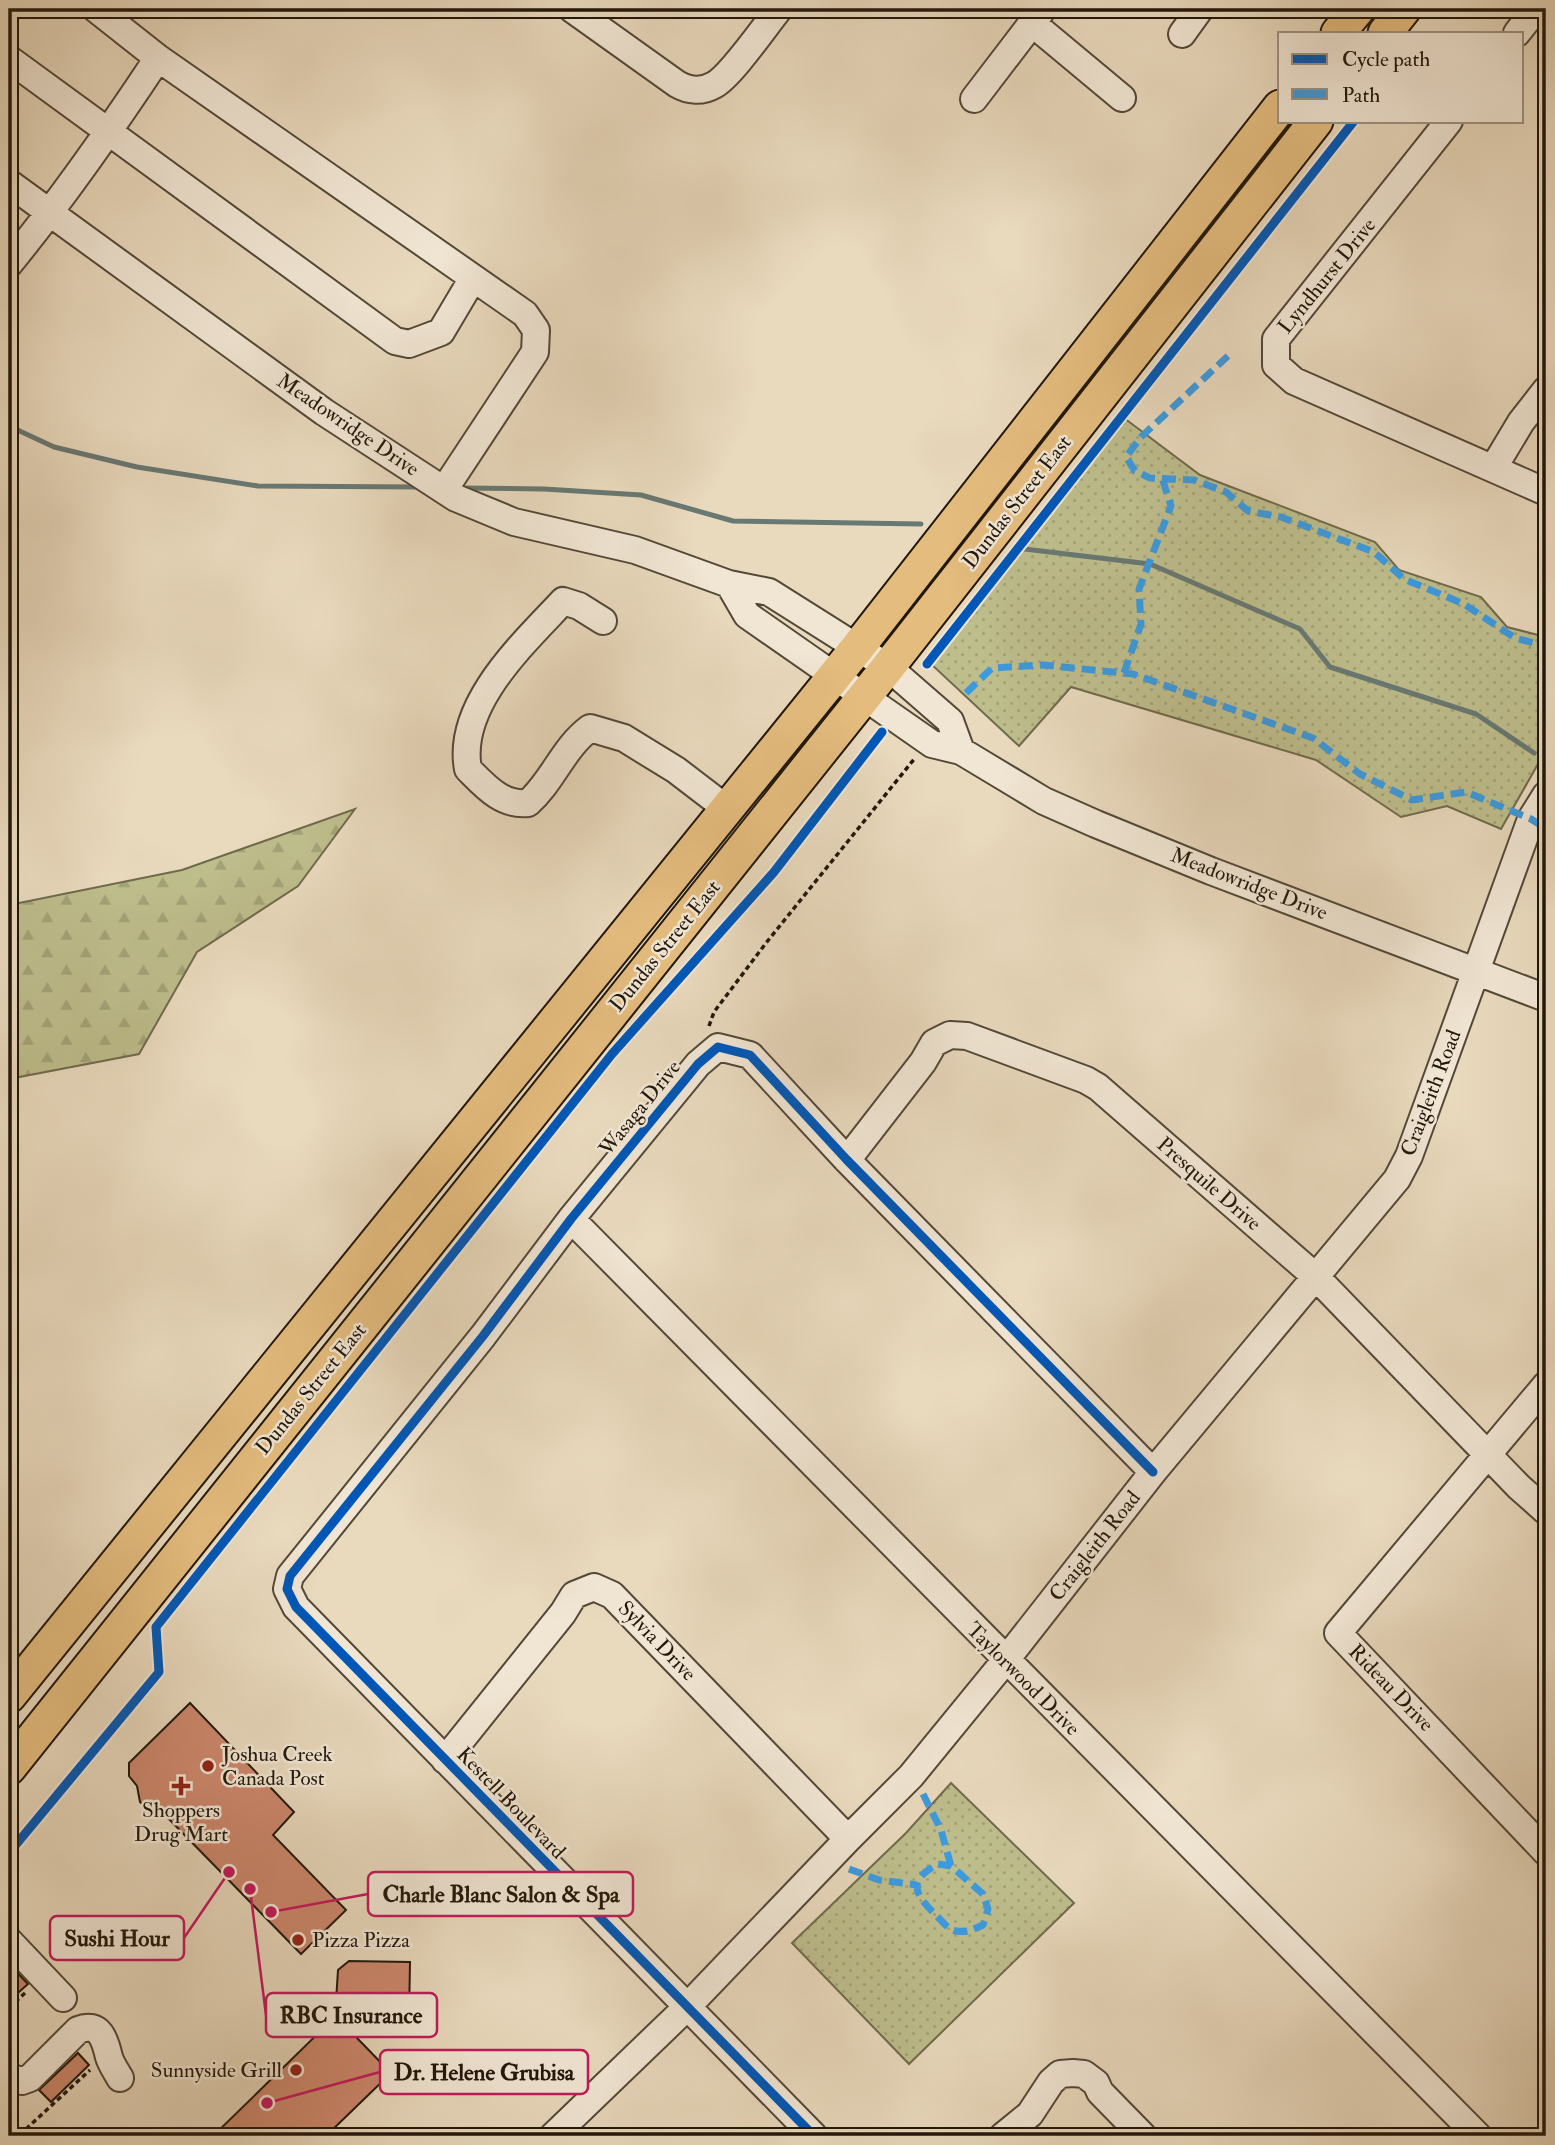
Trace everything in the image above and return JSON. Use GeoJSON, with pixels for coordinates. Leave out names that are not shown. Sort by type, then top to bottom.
{"type":"FeatureCollection","features":[{"type":"Feature","properties":{"kind":"main road"},"geometry":{"type":"LineString","coordinates":[[1339,32],[1358,9]]}},
{"type":"Feature","properties":{"kind":"main road"},"geometry":{"type":"LineString","coordinates":[[1386,32],[1404,9]]}},
{"type":"Feature","properties":{"kind":"main road","name":"Dundas Street East"},"geometry":{"type":"LineString","coordinates":[[9,1696],[858,648],[1278,110]]}},
{"type":"Feature","properties":{"kind":"main road","name":"Dundas Street East"},"geometry":{"type":"LineString","coordinates":[[9,1768],[865,696],[1315,122]]}},
{"type":"Feature","properties":{"kind":"street"},"geometry":{"type":"LineString","coordinates":[[96,9],[158,58],[524,314],[536,330],[535,352],[444,491]]}},
{"type":"Feature","properties":{"kind":"street"},"geometry":{"type":"LineString","coordinates":[[572,9],[677,85],[696,90],[713,86],[720,81],[779,9]]}},
{"type":"Feature","properties":{"kind":"street"},"geometry":{"type":"LineString","coordinates":[[1182,34],[1200,9]]}},
{"type":"Feature","properties":{"kind":"street"},"geometry":{"type":"LineString","coordinates":[[1518,32],[1536,9]]}},
{"type":"Feature","properties":{"kind":"street"},"geometry":{"type":"LineString","coordinates":[[974,99],[1038,16],[1122,98]]}},
{"type":"Feature","properties":{"kind":"street"},"geometry":{"type":"LineString","coordinates":[[9,264],[51,213],[110,132],[158,58]]}},
{"type":"Feature","properties":{"kind":"street"},"geometry":{"type":"LineString","coordinates":[[9,59],[395,341],[409,344],[441,332],[473,278]]}},
{"type":"Feature","properties":{"kind":"street","name":"Lyndhurst Drive"},"geometry":{"type":"LineString","coordinates":[[1448,122],[1276,339],[1276,365],[1294,381],[1546,492]]}},
{"type":"Feature","properties":{"kind":"street","name":"Meadowridge Drive"},"geometry":{"type":"LineString","coordinates":[[9,183],[324,412],[444,491],[514,522],[635,550],[729,584],[768,592],[888,667],[950,721],[961,751]]}},
{"type":"Feature","properties":{"kind":"street"},"geometry":{"type":"LineString","coordinates":[[1494,467],[1521,422],[1546,390]]}},
{"type":"Feature","properties":{"kind":"street","name":"Meadowridge Drive"},"geometry":{"type":"LineString","coordinates":[[729,584],[747,615],[932,744],[961,751],[1044,801],[1210,871],[1546,998]]}},
{"type":"Feature","properties":{"kind":"street"},"geometry":{"type":"LineString","coordinates":[[603,621],[579,606],[564,601],[524,644],[486,693],[471,720],[466,742],[468,769],[489,790],[508,802],[528,803],[575,739],[590,728],[624,738],[676,770],[727,809]]}},
{"type":"Feature","properties":{"kind":"street","name":"Craigleith Road"},"geometry":{"type":"LineString","coordinates":[[553,2136],[687,2007],[911,1776],[1006,1661],[1153,1472],[1396,1178],[1409,1156],[1531,819],[1546,795]]}},
{"type":"Feature","properties":{"kind":"street","name":"Presquile Drive"},"geometry":{"type":"LineString","coordinates":[[847,1160],[923,1062],[934,1043],[945,1036],[961,1034],[1093,1083],[1316,1277],[1546,1511]]}},
{"type":"Feature","properties":{"kind":"street"},"geometry":{"type":"LineString","coordinates":[[718,1047],[750,1055],[847,1160],[1153,1472]]}},
{"type":"Feature","properties":{"kind":"street","name":"Wasaga Drive"},"geometry":{"type":"LineString","coordinates":[[290,1576],[483,1336],[571,1219],[698,1064],[718,1047]]}},
{"type":"Feature","properties":{"kind":"street","name":"Taylorwood Drive"},"geometry":{"type":"LineString","coordinates":[[571,1219],[1478,2136]]}},
{"type":"Feature","properties":{"kind":"street"},"geometry":{"type":"LineString","coordinates":[[1489,1455],[1546,1385]]}},
{"type":"Feature","properties":{"kind":"street","name":"Rideau Drive"},"geometry":{"type":"LineString","coordinates":[[1489,1455],[1338,1633],[1546,1852]]}},
{"type":"Feature","properties":{"kind":"street","name":"Kestell Boulevard"},"geometry":{"type":"LineString","coordinates":[[290,1576],[287,1589],[290,1600],[296,1607],[814,2136]]}},
{"type":"Feature","properties":{"kind":"street","name":"Sylvia Drive"},"geometry":{"type":"LineString","coordinates":[[445,1760],[563,1613],[574,1595],[589,1588],[602,1589],[612,1595],[848,1839]]}},
{"type":"Feature","properties":{"kind":"street"},"geometry":{"type":"LineString","coordinates":[[9,1941],[63,1998]]}},
{"type":"Feature","properties":{"kind":"street"},"geometry":{"type":"LineString","coordinates":[[9,2077],[22,2081],[30,2078],[78,2030],[86,2026],[94,2028],[102,2035],[110,2060],[120,2078]]}},
{"type":"Feature","properties":{"kind":"street"},"geometry":{"type":"LineString","coordinates":[[1003,2136],[1030,2114],[1051,2082],[1060,2074],[1073,2073],[1084,2074],[1096,2083],[1100,2092],[1143,2136]]}},
{"type":"Feature","properties":{"kind":"path"},"geometry":{"type":"LineString","coordinates":[[718,1047],[708,1028],[714,1012],[920,752]]}},
{"type":"Feature","properties":{"kind":"path"},"geometry":{"type":"LineString","coordinates":[[9,2008],[26,1992]]}},
{"type":"Feature","properties":{"kind":"path"},"geometry":{"type":"LineString","coordinates":[[26,2129],[94,2066]]}},
{"type":"Feature","properties":{"kind":"green space"},"geometry":{"type":"Polygon","coordinates":[[[1124,418],[1200,475],[1375,542],[1399,570],[1481,597],[1507,627],[1546,637],[1546,750],[1501,829],[1447,806],[1401,817],[1316,760],[1071,687],[1019,746],[931,664],[1124,418]]]}},
{"type":"Feature","properties":{"kind":"green space"},"geometry":{"type":"Polygon","coordinates":[[[355,809],[298,886],[197,952],[139,1054],[9,1079],[9,905],[182,870],[355,809]]]}},
{"type":"Feature","properties":{"kind":"green space"},"geometry":{"type":"Polygon","coordinates":[[[951,1783],[1074,1903],[909,2064],[792,1943],[906,1833],[951,1783]]]}},
{"type":"Feature","properties":{"kind":"building"},"geometry":{"type":"Polygon","coordinates":[[[190,1703],[294,1812],[273,1835],[346,1910],[301,1954],[163,1813],[147,1808],[140,1802],[137,1786],[129,1776],[129,1763],[190,1703]]]}},
{"type":"Feature","properties":{"kind":"building"},"geometry":{"type":"Polygon","coordinates":[[[349,1961],[410,1962],[409,2018],[358,2018],[357,2038],[391,2073],[326,2136],[213,2136],[335,2017],[338,1970],[349,1961]]]}},
{"type":"Feature","properties":{"kind":"building"},"geometry":{"type":"Polygon","coordinates":[[[9,1964],[28,1984],[9,2001],[9,1964]]]}},
{"type":"Feature","properties":{"kind":"building"},"geometry":{"type":"Polygon","coordinates":[[[78,2053],[89,2065],[51,2102],[39,2090],[78,2053]]]}},
{"type":"Feature","properties":{"kind":"waterway"},"geometry":{"type":"LineString","coordinates":[[9,426],[54,447],[137,467],[258,486],[420,487]]}},
{"type":"Feature","properties":{"kind":"waterway"},"geometry":{"type":"LineString","coordinates":[[462,488],[544,489],[641,495],[733,521],[921,524]]}},
{"type":"Feature","properties":{"kind":"waterway"},"geometry":{"type":"LineString","coordinates":[[1016,548],[1150,564],[1300,629],[1330,667],[1476,714],[1534,753]]}},
{"type":"Feature","properties":{"kind":"marked path"},"geometry":{"type":"LineString","coordinates":[[1228,356],[1141,437],[1126,457],[1135,471],[1150,478],[1194,480],[1226,492],[1248,511],[1281,517],[1374,552],[1404,579],[1464,604],[1515,638],[1546,646]]}},
{"type":"Feature","properties":{"kind":"marked path"},"geometry":{"type":"LineString","coordinates":[[1124,673],[1141,624],[1139,589],[1171,506],[1162,478]]}},
{"type":"Feature","properties":{"kind":"marked path"},"geometry":{"type":"LineString","coordinates":[[966,693],[992,668],[1043,665],[1133,674],[1313,738],[1360,774],[1412,800],[1466,792],[1531,819],[1546,829]]}},
{"type":"Feature","properties":{"kind":"marked path"},"geometry":{"type":"LineString","coordinates":[[923,1794],[941,1830],[951,1866]]}},
{"type":"Feature","properties":{"kind":"marked path"},"geometry":{"type":"LineString","coordinates":[[938,1864],[951,1866],[983,1894],[988,1909],[983,1925],[967,1931],[953,1930],[922,1900],[918,1893],[918,1881],[938,1864]]}},
{"type":"Feature","properties":{"kind":"marked path"},"geometry":{"type":"LineString","coordinates":[[849,1869],[879,1880],[917,1885]]}},
{"type":"Feature","properties":{"kind":"cycle path"},"geometry":{"type":"LineString","coordinates":[[927,664],[1353,122]]}},
{"type":"Feature","properties":{"kind":"cycle path"},"geometry":{"type":"LineString","coordinates":[[9,1853],[159,1672],[156,1627],[612,1054],[774,872],[882,732]]}},
{"type":"Feature","properties":{"kind":"cycle path"},"geometry":{"type":"LineString","coordinates":[[814,2136],[296,1607],[287,1589],[290,1576],[483,1336],[571,1219],[698,1064],[718,1047],[750,1055],[847,1160],[1153,1472]]}},
{"type":"Feature","properties":{"kind":"place","name":"Joshua Creek Canada Post"},"geometry":{"type":"Point","coordinates":[208,1766]}},
{"type":"Feature","properties":{"kind":"place","name":"Shoppers Drug Mart"},"geometry":{"type":"Point","coordinates":[181,1786]}},
{"type":"Feature","properties":{"kind":"place","name":"Sushi Hour"},"geometry":{"type":"Point","coordinates":[229,1872]}},
{"type":"Feature","properties":{"kind":"place","name":"RBC Insurance"},"geometry":{"type":"Point","coordinates":[250,1889]}},
{"type":"Feature","properties":{"kind":"place","name":"Charle Blanc Salon & Spa"},"geometry":{"type":"Point","coordinates":[271,1912]}},
{"type":"Feature","properties":{"kind":"place","name":"Pizza Pizza"},"geometry":{"type":"Point","coordinates":[298,1940]}},
{"type":"Feature","properties":{"kind":"place","name":"Sunnyside Grill"},"geometry":{"type":"Point","coordinates":[296,2070]}},
{"type":"Feature","properties":{"kind":"place","name":"Dr. Helene Grubisa"},"geometry":{"type":"Point","coordinates":[267,2103]}}]}
